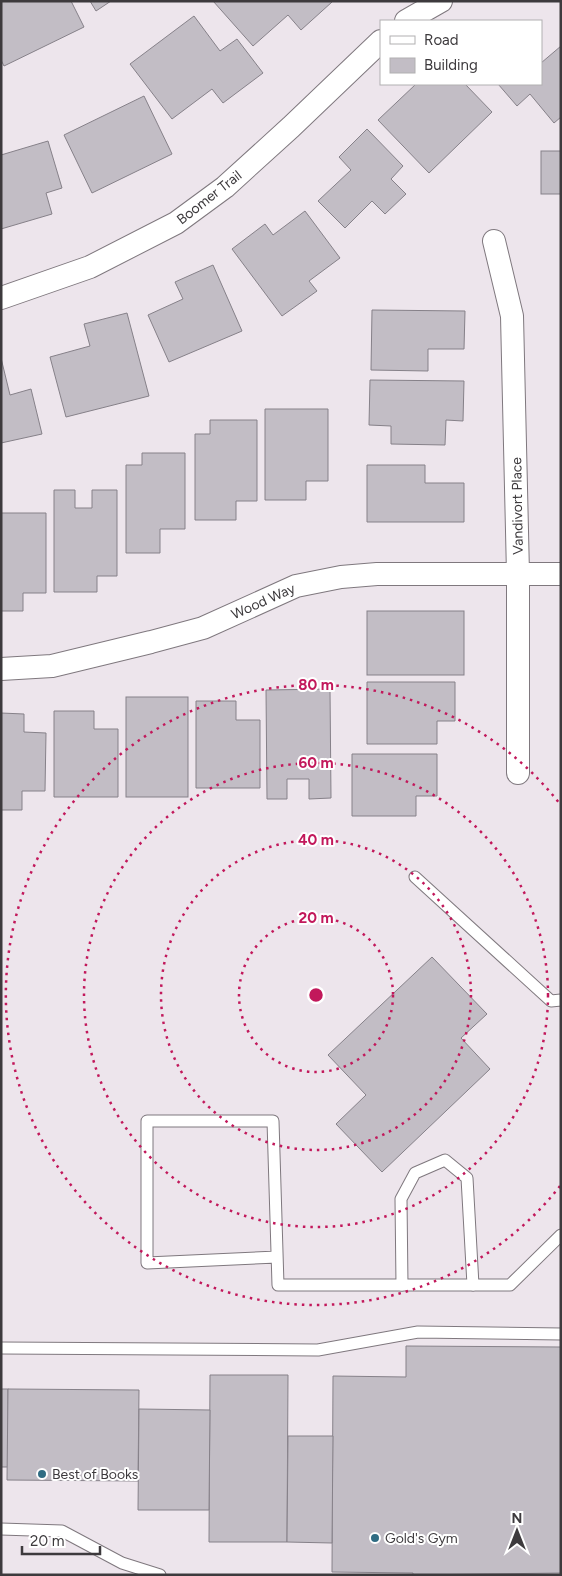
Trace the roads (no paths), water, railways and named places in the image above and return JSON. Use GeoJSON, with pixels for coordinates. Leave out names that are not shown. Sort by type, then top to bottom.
{"type":"FeatureCollection","features":[{"type":"Feature","properties":{"kind":"street"},"geometry":{"type":"LineString","coordinates":[[408,20],[441,1]]}},
{"type":"Feature","properties":{"kind":"street","name":"Boomer Trail"},"geometry":{"type":"LineString","coordinates":[[1,298],[90,268],[176,223],[225,187],[380,42]]}},
{"type":"Feature","properties":{"kind":"street","name":"Vandivort Place"},"geometry":{"type":"LineString","coordinates":[[494,241],[512,316],[518,574],[518,773]]}},
{"type":"Feature","properties":{"kind":"street","name":"Wood Way"},"geometry":{"type":"LineString","coordinates":[[1,669],[52,666],[152,642],[203,628],[296,586],[341,577],[377,574],[561,574]]}},
{"type":"Feature","properties":{"kind":"lane"},"geometry":{"type":"LineString","coordinates":[[415,877],[551,1001],[561,1000]]}},
{"type":"Feature","properties":{"kind":"lane"},"geometry":{"type":"LineString","coordinates":[[277,1258],[147,1263],[147,1121],[274,1121],[278,1285],[510,1285],[561,1235]]}},
{"type":"Feature","properties":{"kind":"lane"},"geometry":{"type":"LineString","coordinates":[[402,1285],[401,1199],[415,1173],[445,1160],[467,1178],[473,1285]]}},
{"type":"Feature","properties":{"kind":"lane"},"geometry":{"type":"LineString","coordinates":[[1,1348],[318,1350],[418,1332],[561,1334]]}},
{"type":"Feature","properties":{"kind":"lane"},"geometry":{"type":"LineString","coordinates":[[1,1529],[62,1531],[122,1569],[160,1575]]}},
{"type":"Feature","properties":{"kind":"place","name":"Best of Books"},"geometry":{"type":"Point","coordinates":[42,1474]}},
{"type":"Feature","properties":{"kind":"place","name":"Gold's Gym"},"geometry":{"type":"Point","coordinates":[375,1538]}}]}
